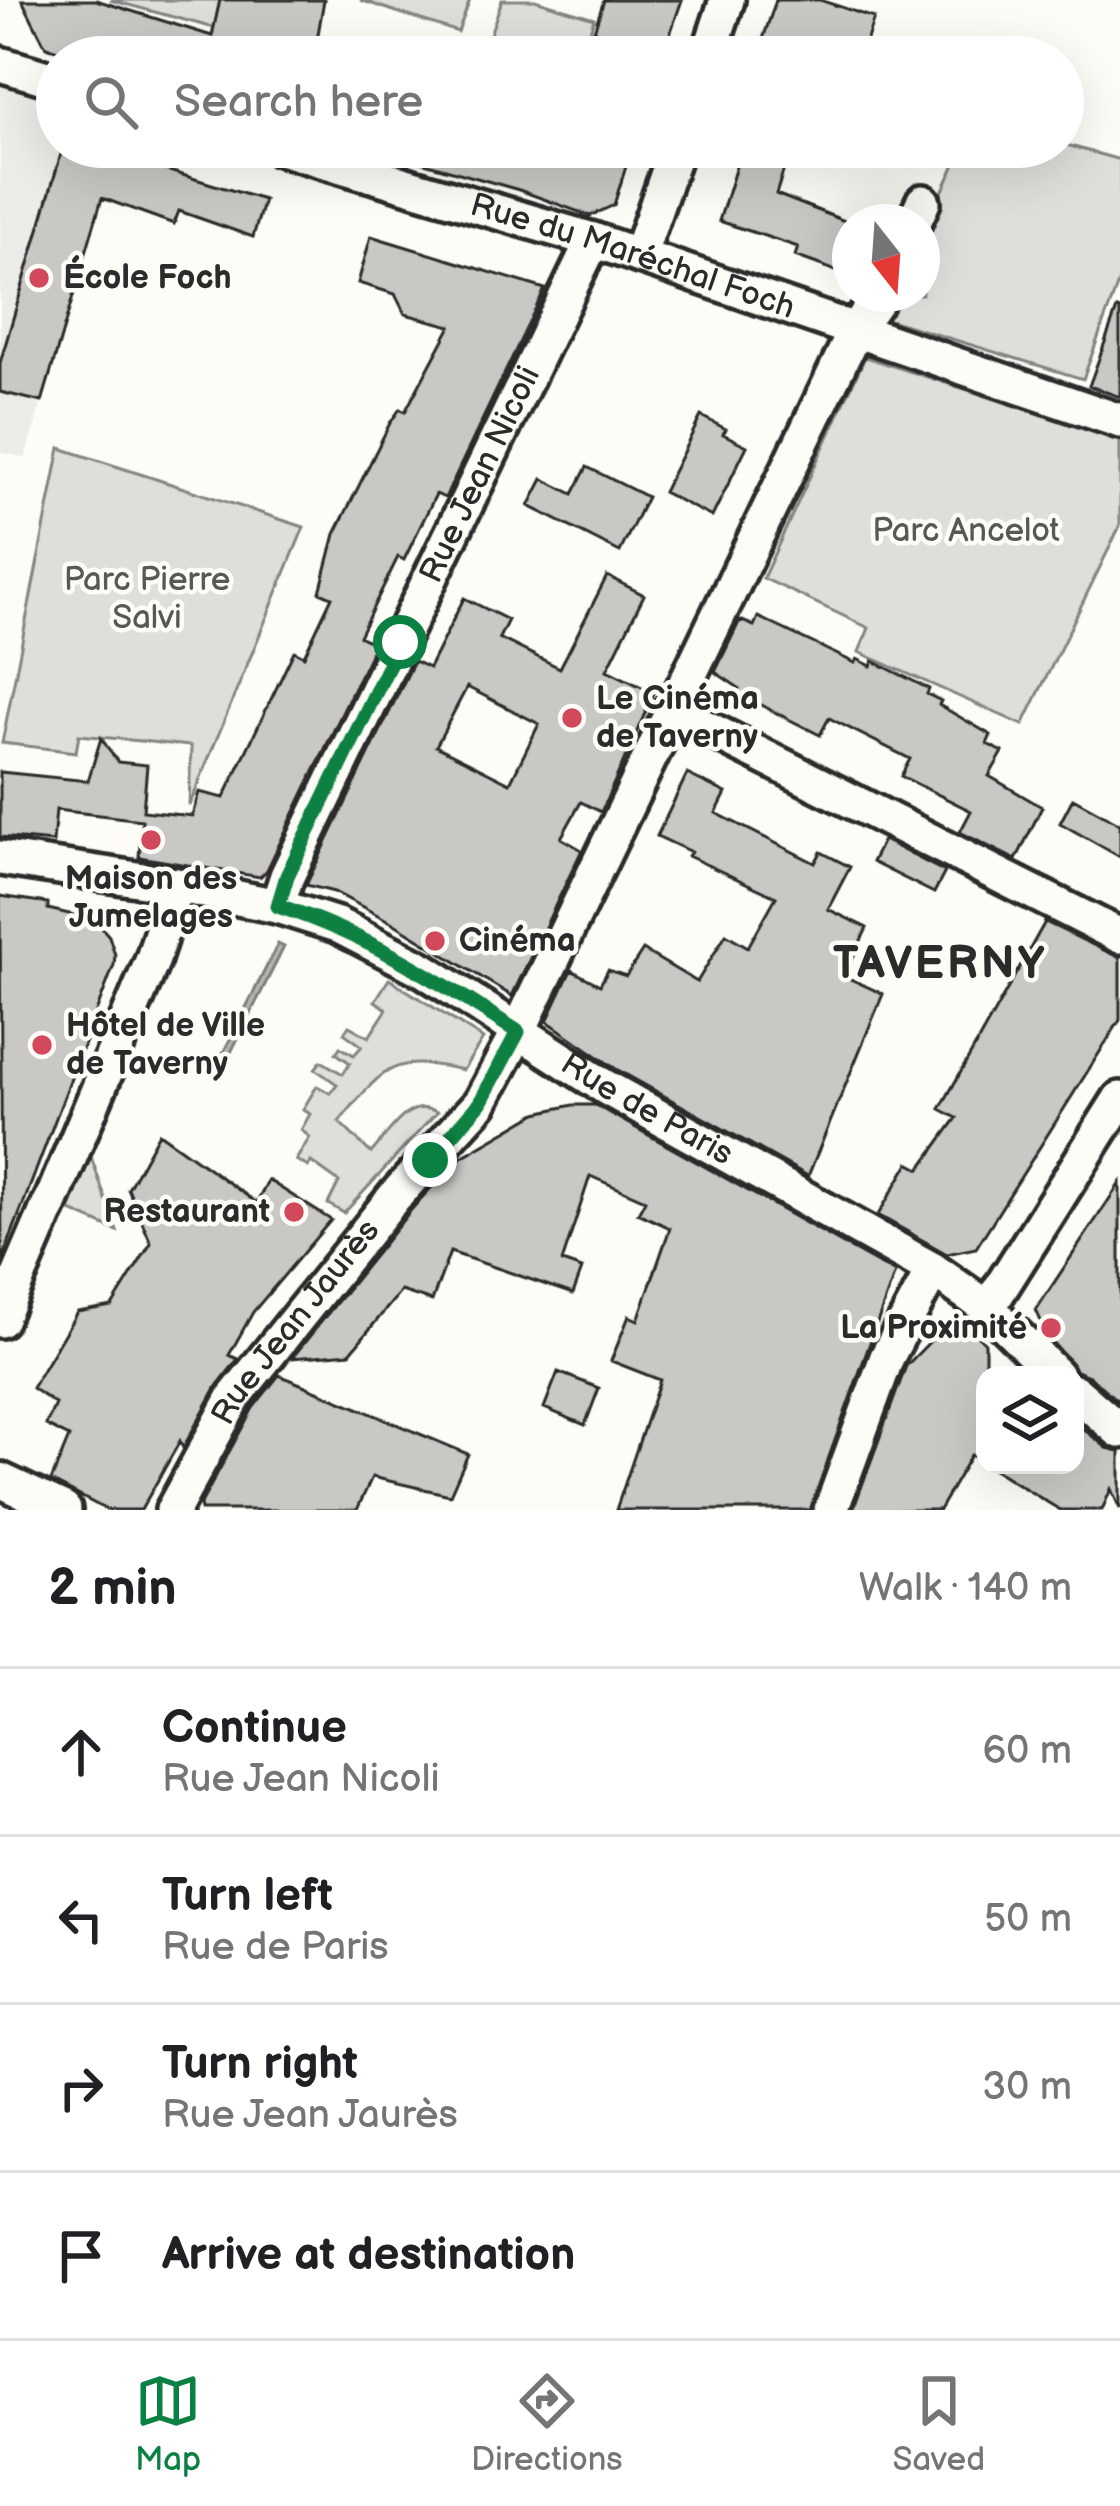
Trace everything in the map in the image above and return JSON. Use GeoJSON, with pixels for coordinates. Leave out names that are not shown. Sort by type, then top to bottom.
{"type":"FeatureCollection","features":[{"type":"Feature","properties":{"kind":"street"},"geometry":{"type":"LineString","coordinates":[[715,36],[727,0]]}},
{"type":"Feature","properties":{"kind":"street"},"geometry":{"type":"LineString","coordinates":[[0,64],[36,75]]}},
{"type":"Feature","properties":{"kind":"street","name":"Rue du Maréchal Foch"},"geometry":{"type":"LineString","coordinates":[[349,168],[593,240],[1120,421]]}},
{"type":"Feature","properties":{"kind":"street"},"geometry":{"type":"LineString","coordinates":[[639,256],[670,168]]}},
{"type":"Feature","properties":{"kind":"street","name":"Rue Jean Nicoli"},"geometry":{"type":"LineString","coordinates":[[278,906],[287,876],[593,240]]}},
{"type":"Feature","properties":{"kind":"street","name":"Rue Jean Jaurès"},"geometry":{"type":"LineString","coordinates":[[173,1510],[235,1396],[395,1196],[480,1103],[855,331],[868,312]]}},
{"type":"Feature","properties":{"kind":"street"},"geometry":{"type":"LineString","coordinates":[[671,710],[1120,936]]}},
{"type":"Feature","properties":{"kind":"street","name":"Rue de Paris"},"geometry":{"type":"LineString","coordinates":[[0,858],[176,885],[278,906],[337,926],[424,970],[605,1087],[933,1270],[988,1308],[1047,1366]]}},
{"type":"Feature","properties":{"kind":"street"},"geometry":{"type":"LineString","coordinates":[[0,1320],[153,959],[176,885]]}},
{"type":"Feature","properties":{"kind":"street"},"geometry":{"type":"LineString","coordinates":[[988,1308],[1120,1099]]}},
{"type":"Feature","properties":{"kind":"street"},"geometry":{"type":"LineString","coordinates":[[831,1510],[887,1358],[933,1270]]}},
{"type":"Feature","properties":{"kind":"street"},"geometry":{"type":"LineString","coordinates":[[1084,1399],[1120,1431]]}},
{"type":"Feature","properties":{"kind":"street"},"geometry":{"type":"LineString","coordinates":[[0,1480],[64,1510]]}},
{"type":"Feature","properties":{"kind":"shaded area","name":"École Foch"},"geometry":{"type":"Polygon","coordinates":[[[0,86],[36,96],[36,168],[111,168],[25,458],[0,452],[0,86]]]}},
{"type":"Feature","properties":{"kind":"shaded area"},"geometry":{"type":"Polygon","coordinates":[[[278,944],[284,947],[224,1066],[218,1063],[278,944]]]}},
{"type":"Feature","properties":{"kind":"green space"},"geometry":{"type":"Polygon","coordinates":[[[110,0],[220,0],[214,28],[110,0]]]}},
{"type":"Feature","properties":{"kind":"green space"},"geometry":{"type":"Polygon","coordinates":[[[360,0],[470,0],[458,32],[360,0]]]}},
{"type":"Feature","properties":{"kind":"green space"},"geometry":{"type":"Polygon","coordinates":[[[502,0],[535,0],[594,18],[588,36],[489,36],[502,0]]]}},
{"type":"Feature","properties":{"kind":"green space"},"geometry":{"type":"Polygon","coordinates":[[[1084,150],[1120,160],[1120,278],[1083,379],[883,318],[886,312],[940,312],[936,204],[953,168],[1084,168],[1084,150]]]}},
{"type":"Feature","properties":{"kind":"green space","name":"Parc Ancelot"},"geometry":{"type":"Polygon","coordinates":[[[865,357],[1120,439],[1120,526],[1023,725],[859,652],[869,628],[763,578],[865,357]]]}},
{"type":"Feature","properties":{"kind":"green space","name":"Parc Pierre Salvi"},"geometry":{"type":"Polygon","coordinates":[[[60,448],[304,527],[189,806],[191,746],[79,735],[76,752],[2,743],[60,448]]]}},
{"type":"Feature","properties":{"kind":"green space"},"geometry":{"type":"Polygon","coordinates":[[[389,979],[483,1039],[463,1070],[419,1064],[391,1070],[339,1122],[371,1153],[408,1113],[417,1109],[437,1112],[344,1213],[328,1204],[339,1182],[311,1162],[308,1167],[296,1160],[310,1137],[301,1130],[310,1114],[303,1109],[317,1086],[330,1093],[337,1084],[315,1069],[321,1061],[343,1074],[350,1063],[336,1053],[340,1047],[354,1055],[362,1046],[344,1033],[349,1026],[369,1037],[387,1009],[375,1001],[389,979]]]}},
{"type":"Feature","properties":{"kind":"green space"},"geometry":{"type":"Polygon","coordinates":[[[91,1157],[117,1231],[66,1209],[91,1157]]]}},
{"type":"Feature","properties":{"kind":"building"},"geometry":{"type":"Polygon","coordinates":[[[22,0],[96,0],[212,36],[40,36],[22,0]]]}},
{"type":"Feature","properties":{"kind":"building"},"geometry":{"type":"Polygon","coordinates":[[[220,0],[324,0],[318,36],[212,36],[220,0]]]}},
{"type":"Feature","properties":{"kind":"building"},"geometry":{"type":"Polygon","coordinates":[[[604,0],[682,0],[669,36],[592,36],[604,0]]]}},
{"type":"Feature","properties":{"kind":"building"},"geometry":{"type":"Polygon","coordinates":[[[776,0],[820,0],[874,18],[868,36],[764,36],[776,0]]]}},
{"type":"Feature","properties":{"kind":"building"},"geometry":{"type":"Polygon","coordinates":[[[57,168],[160,168],[264,200],[253,237],[179,211],[174,224],[102,198],[42,402],[0,392],[0,363],[57,168]]]}},
{"type":"Feature","properties":{"kind":"building"},"geometry":{"type":"Polygon","coordinates":[[[442,168],[625,168],[614,205],[590,216],[442,168]]]}},
{"type":"Feature","properties":{"kind":"building"},"geometry":{"type":"Polygon","coordinates":[[[735,168],[784,168],[776,194],[832,216],[832,269],[795,256],[798,247],[719,221],[735,168]]]}},
{"type":"Feature","properties":{"kind":"building"},"geometry":{"type":"Polygon","coordinates":[[[371,236],[545,289],[445,498],[436,494],[359,636],[375,644],[267,870],[260,877],[139,857],[142,820],[56,810],[53,842],[0,837],[0,772],[88,781],[101,738],[118,762],[147,765],[143,811],[192,816],[199,792],[224,798],[294,651],[304,656],[332,597],[320,592],[335,534],[390,423],[400,409],[405,412],[451,326],[405,314],[395,294],[358,283],[371,236]]]}},
{"type":"Feature","properties":{"kind":"building"},"geometry":{"type":"Polygon","coordinates":[[[1120,310],[1120,397],[1089,386],[1120,310]]]}},
{"type":"Feature","properties":{"kind":"building"},"geometry":{"type":"Polygon","coordinates":[[[701,416],[747,446],[712,517],[663,492],[701,416]]]}},
{"type":"Feature","properties":{"kind":"building"},"geometry":{"type":"Polygon","coordinates":[[[587,467],[647,497],[620,552],[529,506],[543,479],[573,494],[587,467]]]}},
{"type":"Feature","properties":{"kind":"building"},"geometry":{"type":"Polygon","coordinates":[[[607,576],[644,595],[607,670],[654,693],[601,812],[581,802],[561,838],[582,850],[512,996],[393,923],[334,892],[306,885],[414,661],[429,668],[464,598],[508,620],[499,638],[560,668],[607,576]],[[467,687],[436,746],[510,783],[539,724],[467,687]]]}},
{"type":"Feature","properties":{"kind":"building"},"geometry":{"type":"Polygon","coordinates":[[[758,617],[855,663],[857,659],[871,666],[873,661],[929,689],[927,694],[941,701],[939,705],[991,735],[987,744],[1003,752],[989,776],[1042,807],[1016,860],[960,832],[971,811],[901,776],[910,759],[829,718],[820,735],[737,693],[739,688],[715,672],[740,620],[754,626],[758,617]]]}},
{"type":"Feature","properties":{"kind":"building"},"geometry":{"type":"Polygon","coordinates":[[[687,774],[726,793],[716,813],[815,863],[821,852],[850,867],[828,909],[867,928],[844,976],[883,994],[808,1176],[616,1069],[547,1021],[571,970],[600,985],[608,970],[626,976],[643,950],[697,982],[726,934],[748,947],[776,897],[688,856],[691,852],[657,836],[687,774]]]}},
{"type":"Feature","properties":{"kind":"building"},"geometry":{"type":"Polygon","coordinates":[[[1073,798],[1120,824],[1120,857],[1060,823],[1073,798]]]}},
{"type":"Feature","properties":{"kind":"building"},"geometry":{"type":"Polygon","coordinates":[[[883,840],[945,872],[934,893],[872,862],[883,840]]]}},
{"type":"Feature","properties":{"kind":"building","name":"Hôtel de Ville de Taverny"},"geometry":{"type":"Polygon","coordinates":[[[0,896],[48,903],[48,909],[95,920],[109,936],[115,955],[2,1260],[0,896]]]}},
{"type":"Feature","properties":{"kind":"building"},"geometry":{"type":"Polygon","coordinates":[[[1045,922],[1120,958],[1120,1020],[976,1248],[947,1254],[878,1215],[909,1163],[920,1169],[957,1118],[940,1109],[1045,922]]]}},
{"type":"Feature","properties":{"kind":"building"},"geometry":{"type":"Polygon","coordinates":[[[595,1105],[895,1273],[810,1510],[616,1510],[660,1380],[611,1361],[629,1316],[638,1320],[670,1228],[638,1213],[645,1200],[590,1176],[562,1262],[582,1269],[573,1294],[450,1252],[432,1301],[401,1291],[350,1353],[292,1358],[455,1161],[537,1113],[595,1105]]]}},
{"type":"Feature","properties":{"kind":"building"},"geometry":{"type":"Polygon","coordinates":[[[159,1133],[257,1203],[268,1180],[331,1220],[253,1312],[229,1355],[238,1359],[217,1386],[183,1448],[180,1441],[141,1510],[107,1510],[51,1481],[69,1437],[46,1425],[55,1404],[32,1388],[77,1312],[112,1306],[151,1243],[128,1189],[159,1133]]]}},
{"type":"Feature","properties":{"kind":"building"},"geometry":{"type":"Polygon","coordinates":[[[1120,1183],[1120,1403],[1084,1374],[1084,1366],[1072,1366],[1048,1337],[1036,1310],[1120,1183]]]}},
{"type":"Feature","properties":{"kind":"building"},"geometry":{"type":"Polygon","coordinates":[[[945,1326],[968,1326],[985,1343],[985,1366],[976,1366],[976,1458],[971,1455],[939,1510],[853,1510],[906,1366],[945,1326]]]}},
{"type":"Feature","properties":{"kind":"building"},"geometry":{"type":"Polygon","coordinates":[[[558,1372],[599,1388],[585,1425],[544,1408],[558,1372]]]}},
{"type":"Feature","properties":{"kind":"building"},"geometry":{"type":"Polygon","coordinates":[[[279,1375],[468,1454],[450,1495],[372,1477],[357,1510],[201,1510],[253,1408],[279,1375]]]}},
{"type":"Feature","properties":{"kind":"building"},"geometry":{"type":"Polygon","coordinates":[[[1084,1429],[1107,1448],[1120,1451],[1120,1509],[1111,1489],[1102,1510],[1060,1510],[1002,1474],[1084,1474],[1084,1429]]]}},
{"type":"Feature","properties":{"kind":"place","name":"École Foch"},"geometry":{"type":"Point","coordinates":[39,278]}},
{"type":"Feature","properties":{"kind":"place","name":"Le Cinéma de Taverny"},"geometry":{"type":"Point","coordinates":[572,718]}},
{"type":"Feature","properties":{"kind":"place","name":"Maison des Jumelages"},"geometry":{"type":"Point","coordinates":[151,840]}},
{"type":"Feature","properties":{"kind":"place","name":"Cinéma"},"geometry":{"type":"Point","coordinates":[435,941]}},
{"type":"Feature","properties":{"kind":"place","name":"Hôtel de Ville de Taverny"},"geometry":{"type":"Point","coordinates":[42,1045]}},
{"type":"Feature","properties":{"kind":"place","name":"Restaurant"},"geometry":{"type":"Point","coordinates":[294,1212]}},
{"type":"Feature","properties":{"kind":"place","name":"La Proximité"},"geometry":{"type":"Point","coordinates":[1051,1328]}},
{"type":"Feature","properties":{"kind":"district","name":"TAVERNY"},"geometry":{"type":"Point","coordinates":[940,964]}},
{"type":"Feature","properties":{"kind":"route"},"geometry":{"type":"LineString","coordinates":[[400,642],[287,876],[278,906],[337,926],[424,970],[518,1032],[480,1103],[430,1160]]}}]}
